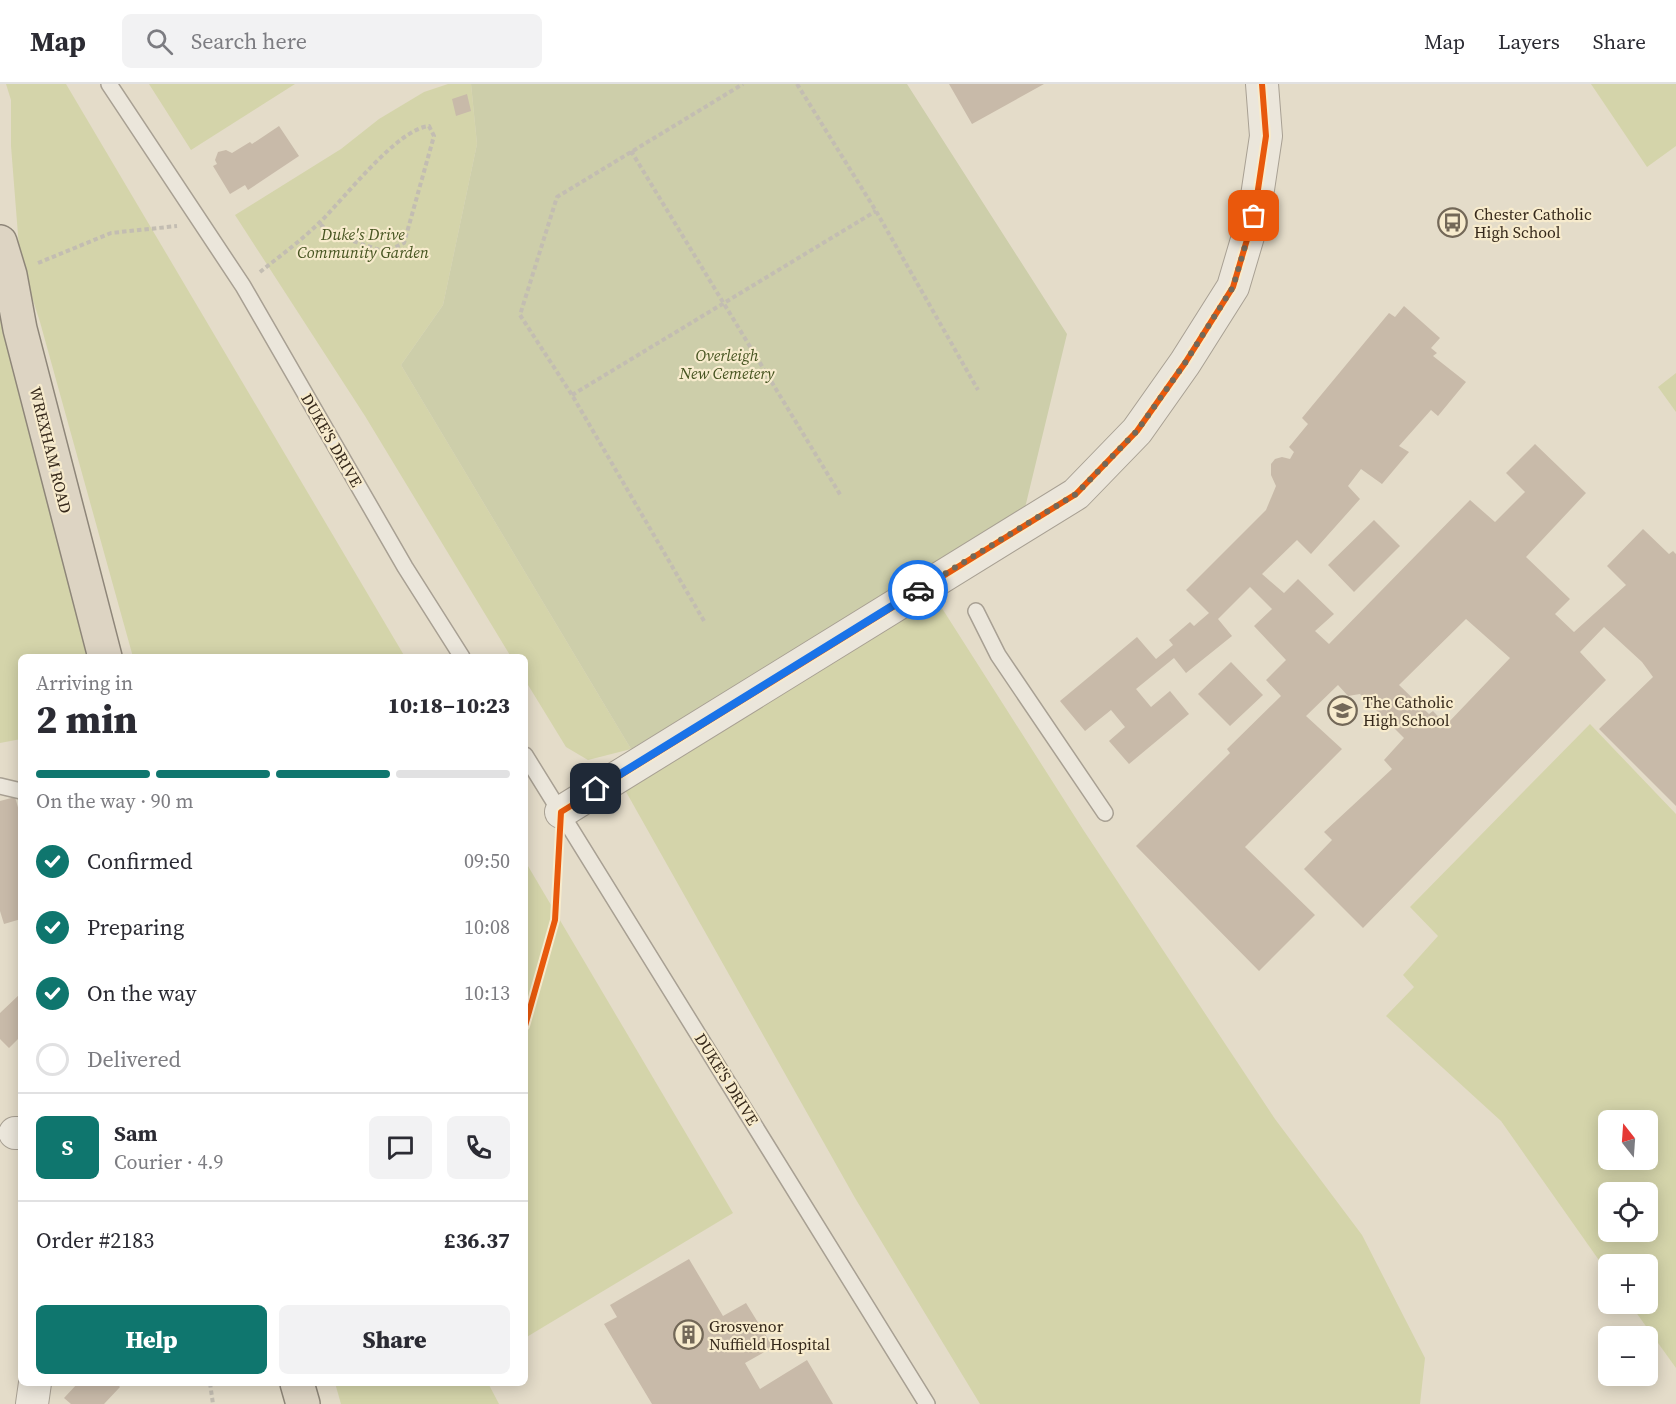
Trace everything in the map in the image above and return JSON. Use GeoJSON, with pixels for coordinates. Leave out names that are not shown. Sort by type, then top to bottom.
{"type":"FeatureCollection","features":[{"type":"Feature","properties":{"kind":"highway","name":"WREXHAM ROAD"},"geometry":{"type":"LineString","coordinates":[[0,242],[10,275],[20,329],[104,654]]}},
{"type":"Feature","properties":{"kind":"highway"},"geometry":{"type":"LineString","coordinates":[[298,1386],[303,1404]]}},
{"type":"Feature","properties":{"kind":"street"},"geometry":{"type":"LineString","coordinates":[[561,812],[1076,494],[1137,431],[1178,373],[1233,287],[1254,216],[1266,136],[1262,84]]}},
{"type":"Feature","properties":{"kind":"street"},"geometry":{"type":"LineString","coordinates":[[32,1404],[35,1386]]}},
{"type":"Feature","properties":{"kind":"lane","name":"DUKE'S DRIVE"},"geometry":{"type":"LineString","coordinates":[[109,84],[243,286],[405,567],[460,654]]}},
{"type":"Feature","properties":{"kind":"lane"},"geometry":{"type":"LineString","coordinates":[[976,611],[998,655],[1106,813]]}},
{"type":"Feature","properties":{"kind":"lane","name":"DUKE'S DRIVE"},"geometry":{"type":"LineString","coordinates":[[528,760],[927,1404]]}},
{"type":"Feature","properties":{"kind":"lane"},"geometry":{"type":"LineString","coordinates":[[0,786],[18,790]]}},
{"type":"Feature","properties":{"kind":"path"},"geometry":{"type":"LineString","coordinates":[[704,621],[572,395],[520,315],[557,197],[743,84]]}},
{"type":"Feature","properties":{"kind":"path"},"geometry":{"type":"LineString","coordinates":[[797,84],[876,211],[978,390]]}},
{"type":"Feature","properties":{"kind":"path"},"geometry":{"type":"LineString","coordinates":[[243,286],[319,223],[393,146],[418,127],[429,126],[434,136],[404,243],[386,252],[330,233],[319,223]]}},
{"type":"Feature","properties":{"kind":"path"},"geometry":{"type":"LineString","coordinates":[[631,151],[841,496]]}},
{"type":"Feature","properties":{"kind":"path"},"geometry":{"type":"LineString","coordinates":[[572,395],[876,211]]}},
{"type":"Feature","properties":{"kind":"path"},"geometry":{"type":"LineString","coordinates":[[10,275],[111,233],[202,223]]}},
{"type":"Feature","properties":{"kind":"path"},"geometry":{"type":"LineString","coordinates":[[210,1386],[213,1404]]}},
{"type":"Feature","properties":{"kind":"green space"},"geometry":{"type":"Polygon","coordinates":[[[6,84],[66,84],[403,654],[132,654],[40,322],[20,260],[11,146],[11,100],[6,84]]]}},
{"type":"Feature","properties":{"kind":"green space"},"geometry":{"type":"Polygon","coordinates":[[[149,84],[295,84],[191,150],[149,84]]]}},
{"type":"Feature","properties":{"kind":"green space","name":"Duke's Drive Community Garden"},"geometry":{"type":"Polygon","coordinates":[[[448,84],[471,84],[477,144],[443,305],[401,365],[631,749],[588,760],[566,747],[528,685],[528,654],[509,654],[365,416],[235,215],[341,149],[379,119],[424,92],[448,84]]]}},
{"type":"Feature","properties":{"kind":"green space","name":"Overleigh New Cemetery"},"geometry":{"type":"Polygon","coordinates":[[[471,84],[907,84],[1067,334],[1024,512],[631,749],[401,365],[443,305],[477,144],[471,84]]]}},
{"type":"Feature","properties":{"kind":"green space"},"geometry":{"type":"Polygon","coordinates":[[[1591,84],[1676,84],[1676,146],[1647,167],[1591,84]]]}},
{"type":"Feature","properties":{"kind":"green space"},"geometry":{"type":"Polygon","coordinates":[[[0,242],[97,654],[18,654],[18,740],[0,743],[0,242]]]}},
{"type":"Feature","properties":{"kind":"green space"},"geometry":{"type":"Polygon","coordinates":[[[1676,373],[1676,412],[1658,387],[1676,373]]]}},
{"type":"Feature","properties":{"kind":"green space"},"geometry":{"type":"Polygon","coordinates":[[[931,591],[1084,831],[1275,1119],[1362,1235],[1425,1358],[1420,1404],[980,1404],[855,1198],[625,790],[931,591]]]}},
{"type":"Feature","properties":{"kind":"green space"},"geometry":{"type":"Polygon","coordinates":[[[1590,724],[1676,814],[1676,1368],[1658,1343],[1658,1326],[1646,1326],[1637,1314],[1658,1314],[1658,1254],[1598,1254],[1598,1259],[1501,1121],[1386,1016],[1414,987],[1403,975],[1438,936],[1410,907],[1590,724]]]}},
{"type":"Feature","properties":{"kind":"green space"},"geometry":{"type":"Polygon","coordinates":[[[528,866],[733,1213],[528,1336],[528,866]]]}},
{"type":"Feature","properties":{"kind":"green space"},"geometry":{"type":"Polygon","coordinates":[[[336,1386],[490,1386],[499,1404],[341,1404],[336,1386]]]}},
{"type":"Feature","properties":{"kind":"building"},"geometry":{"type":"Polygon","coordinates":[[[949,84],[1044,84],[972,124],[949,84]]]}},
{"type":"Feature","properties":{"kind":"building"},"geometry":{"type":"Polygon","coordinates":[[[467,94],[471,111],[456,116],[452,99],[467,94]]]}},
{"type":"Feature","properties":{"kind":"building"},"geometry":{"type":"Polygon","coordinates":[[[279,126],[299,156],[248,190],[245,185],[230,194],[213,166],[217,164],[215,160],[218,152],[226,150],[232,153],[250,142],[252,144],[279,126]]]}},
{"type":"Feature","properties":{"kind":"building"},"geometry":{"type":"Polygon","coordinates":[[[1404,306],[1440,338],[1431,348],[1437,353],[1433,356],[1466,382],[1438,416],[1431,410],[1399,446],[1409,452],[1382,484],[1361,469],[1348,486],[1360,499],[1311,554],[1297,540],[1262,574],[1284,593],[1298,579],[1334,614],[1315,631],[1329,644],[1470,500],[1495,522],[1525,492],[1506,473],[1535,444],[1586,493],[1526,557],[1570,599],[1555,614],[1574,632],[1626,585],[1607,566],[1643,529],[1669,554],[1673,551],[1676,554],[1676,806],[1599,729],[1653,677],[1642,662],[1604,627],[1580,652],[1606,680],[1363,928],[1304,869],[1332,840],[1324,832],[1392,769],[1384,760],[1404,738],[1360,694],[1348,696],[1338,685],[1306,716],[1342,749],[1245,847],[1315,915],[1259,971],[1136,846],[1230,753],[1227,749],[1281,696],[1266,680],[1286,660],[1254,626],[1272,609],[1250,587],[1218,619],[1232,636],[1186,673],[1174,658],[1136,689],[1151,707],[1170,691],[1189,714],[1129,764],[1109,741],[1125,727],[1111,710],[1085,731],[1060,701],[1137,637],[1156,659],[1173,645],[1169,640],[1190,622],[1194,626],[1209,613],[1186,590],[1266,510],[1276,486],[1271,475],[1271,464],[1275,459],[1282,457],[1290,459],[1294,452],[1289,447],[1308,424],[1302,418],[1389,313],[1395,317],[1404,306]],[[1466,619],[1399,685],[1429,714],[1433,711],[1446,725],[1510,658],[1466,619]]]}},
{"type":"Feature","properties":{"kind":"building"},"geometry":{"type":"Polygon","coordinates":[[[1374,520],[1400,546],[1354,592],[1328,565],[1374,520]]]}},
{"type":"Feature","properties":{"kind":"building"},"geometry":{"type":"Polygon","coordinates":[[[1231,662],[1263,695],[1230,726],[1198,694],[1231,662]]]}},
{"type":"Feature","properties":{"kind":"building"},"geometry":{"type":"Polygon","coordinates":[[[15,797],[18,808],[18,920],[4,924],[0,911],[0,801],[15,797]]]}},
{"type":"Feature","properties":{"kind":"building"},"geometry":{"type":"Polygon","coordinates":[[[18,996],[18,1039],[9,1048],[0,1039],[0,1013],[18,996]]]}},
{"type":"Feature","properties":{"kind":"building","name":"Grosvenor Nuffield Hospital"},"geometry":{"type":"Polygon","coordinates":[[[689,1259],[723,1316],[746,1303],[773,1347],[745,1363],[760,1389],[807,1360],[833,1404],[652,1404],[604,1324],[617,1317],[610,1305],[689,1259]]]}},
{"type":"Feature","properties":{"kind":"building"},"geometry":{"type":"Polygon","coordinates":[[[75,1386],[120,1387],[104,1404],[71,1404],[64,1398],[75,1386]]]}},
{"type":"Feature","properties":{"kind":"cycle path"},"geometry":{"type":"LineString","coordinates":[[528,1015],[555,920],[561,812],[1076,494],[1137,431],[1185,363],[1233,287],[1254,216],[1266,136],[1262,84]]}},
{"type":"Feature","properties":{"kind":"way so far"},"geometry":{"type":"LineString","coordinates":[[918,590],[1076,494],[1137,431],[1185,363],[1233,287],[1254,216]]}},
{"type":"Feature","properties":{"kind":"place","name":"Chester Catholic High School"},"geometry":{"type":"Point","coordinates":[1453,223]}},
{"type":"Feature","properties":{"kind":"place","name":"The Catholic High School"},"geometry":{"type":"Point","coordinates":[1342,711]}},
{"type":"Feature","properties":{"kind":"place","name":"Grosvenor Nuffield Hospital"},"geometry":{"type":"Point","coordinates":[688,1335]}},
{"type":"Feature","properties":{"kind":"route"},"geometry":{"type":"LineString","coordinates":[[596,789],[918,590]]}}]}
